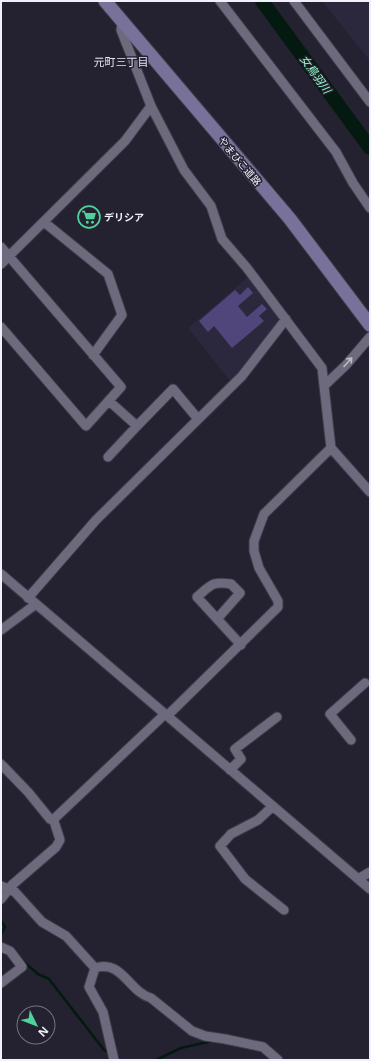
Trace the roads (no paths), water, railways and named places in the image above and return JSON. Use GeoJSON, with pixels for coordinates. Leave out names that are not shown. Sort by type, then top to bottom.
{"type":"FeatureCollection","features":[{"type":"Feature","properties":{"kind":"street","name":"やまびこ道路"},"geometry":{"type":"LineString","coordinates":[[106,1],[290,219],[370,325]]}},
{"type":"Feature","properties":{"kind":"street"},"geometry":{"type":"LineString","coordinates":[[220,1],[336,152],[353,183],[370,208]]}},
{"type":"Feature","properties":{"kind":"street"},"geometry":{"type":"LineString","coordinates":[[294,1],[370,102]]}},
{"type":"Feature","properties":{"kind":"street"},"geometry":{"type":"LineString","coordinates":[[122,21],[121,30],[151,106],[184,170],[210,206],[222,240],[247,268],[322,368],[331,448],[370,492]]}},
{"type":"Feature","properties":{"kind":"street"},"geometry":{"type":"LineString","coordinates":[[1,264],[125,141],[151,106]]}},
{"type":"Feature","properties":{"kind":"street"},"geometry":{"type":"LineString","coordinates":[[44,222],[108,274],[122,315],[92,355]]}},
{"type":"Feature","properties":{"kind":"street"},"geometry":{"type":"LineString","coordinates":[[1,246],[92,355],[121,387],[86,426],[1,327]]}},
{"type":"Feature","properties":{"kind":"street"},"geometry":{"type":"LineString","coordinates":[[28,598],[96,520],[242,376],[286,319]]}},
{"type":"Feature","properties":{"kind":"street"},"geometry":{"type":"LineString","coordinates":[[325,385],[346,365],[370,337]]}},
{"type":"Feature","properties":{"kind":"street"},"geometry":{"type":"LineString","coordinates":[[108,457],[173,389],[198,419]]}},
{"type":"Feature","properties":{"kind":"street"},"geometry":{"type":"LineString","coordinates":[[109,401],[137,426]]}},
{"type":"Feature","properties":{"kind":"street"},"geometry":{"type":"LineString","coordinates":[[54,821],[60,813],[241,645],[278,607],[278,601],[259,568],[254,551],[254,541],[264,514],[331,448]]}},
{"type":"Feature","properties":{"kind":"street"},"geometry":{"type":"LineString","coordinates":[[1,574],[370,889]]}},
{"type":"Feature","properties":{"kind":"street"},"geometry":{"type":"LineString","coordinates":[[217,619],[240,594],[231,584],[216,582],[197,597],[217,619],[241,645]]}},
{"type":"Feature","properties":{"kind":"street"},"geometry":{"type":"LineString","coordinates":[[1,630],[36,604]]}},
{"type":"Feature","properties":{"kind":"street"},"geometry":{"type":"LineString","coordinates":[[351,740],[330,714],[365,683]]}},
{"type":"Feature","properties":{"kind":"street"},"geometry":{"type":"LineString","coordinates":[[230,770],[241,759],[235,749],[277,717]]}},
{"type":"Feature","properties":{"kind":"street"},"geometry":{"type":"LineString","coordinates":[[1,764],[28,792],[50,819],[54,821],[60,840],[58,844],[5,888],[1,899]]}},
{"type":"Feature","properties":{"kind":"street"},"geometry":{"type":"LineString","coordinates":[[273,806],[258,820],[231,834],[220,846],[244,879],[284,910]]}},
{"type":"Feature","properties":{"kind":"street"},"geometry":{"type":"LineString","coordinates":[[358,879],[370,872]]}},
{"type":"Feature","properties":{"kind":"street"},"geometry":{"type":"LineString","coordinates":[[5,888],[15,892],[42,922],[66,936],[95,968]]}},
{"type":"Feature","properties":{"kind":"street"},"geometry":{"type":"LineString","coordinates":[[1,947],[10,951],[22,967],[1,983]]}},
{"type":"Feature","properties":{"kind":"street"},"geometry":{"type":"LineString","coordinates":[[95,968],[103,965],[111,967],[122,973],[143,996],[151,998],[192,1032],[262,1047],[278,1060]]}},
{"type":"Feature","properties":{"kind":"street"},"geometry":{"type":"LineString","coordinates":[[95,968],[90,987],[103,1012],[114,1060]]}},
{"type":"Feature","properties":{"kind":"waterway","name":"女鳥羽川"},"geometry":{"type":"LineString","coordinates":[[262,1],[370,148]]}},
{"type":"Feature","properties":{"kind":"waterway"},"geometry":{"type":"LineString","coordinates":[[1,921],[5,927],[1,934]]}},
{"type":"Feature","properties":{"kind":"waterway"},"geometry":{"type":"LineString","coordinates":[[24,962],[38,974],[49,979],[104,1050],[110,1053]]}},
{"type":"Feature","properties":{"kind":"waterway"},"geometry":{"type":"LineString","coordinates":[[156,1060],[181,1048],[212,1041]]}},
{"type":"Feature","properties":{"kind":"waterway"},"geometry":{"type":"LineString","coordinates":[[238,1046],[257,1050]]}},
{"type":"Feature","properties":{"kind":"place","name":"デリシア"},"geometry":{"type":"Point","coordinates":[89,217]}},
{"type":"Feature","properties":{"kind":"district","name":"元町三丁目"},"geometry":{"type":"Point","coordinates":[121,61]}}]}
